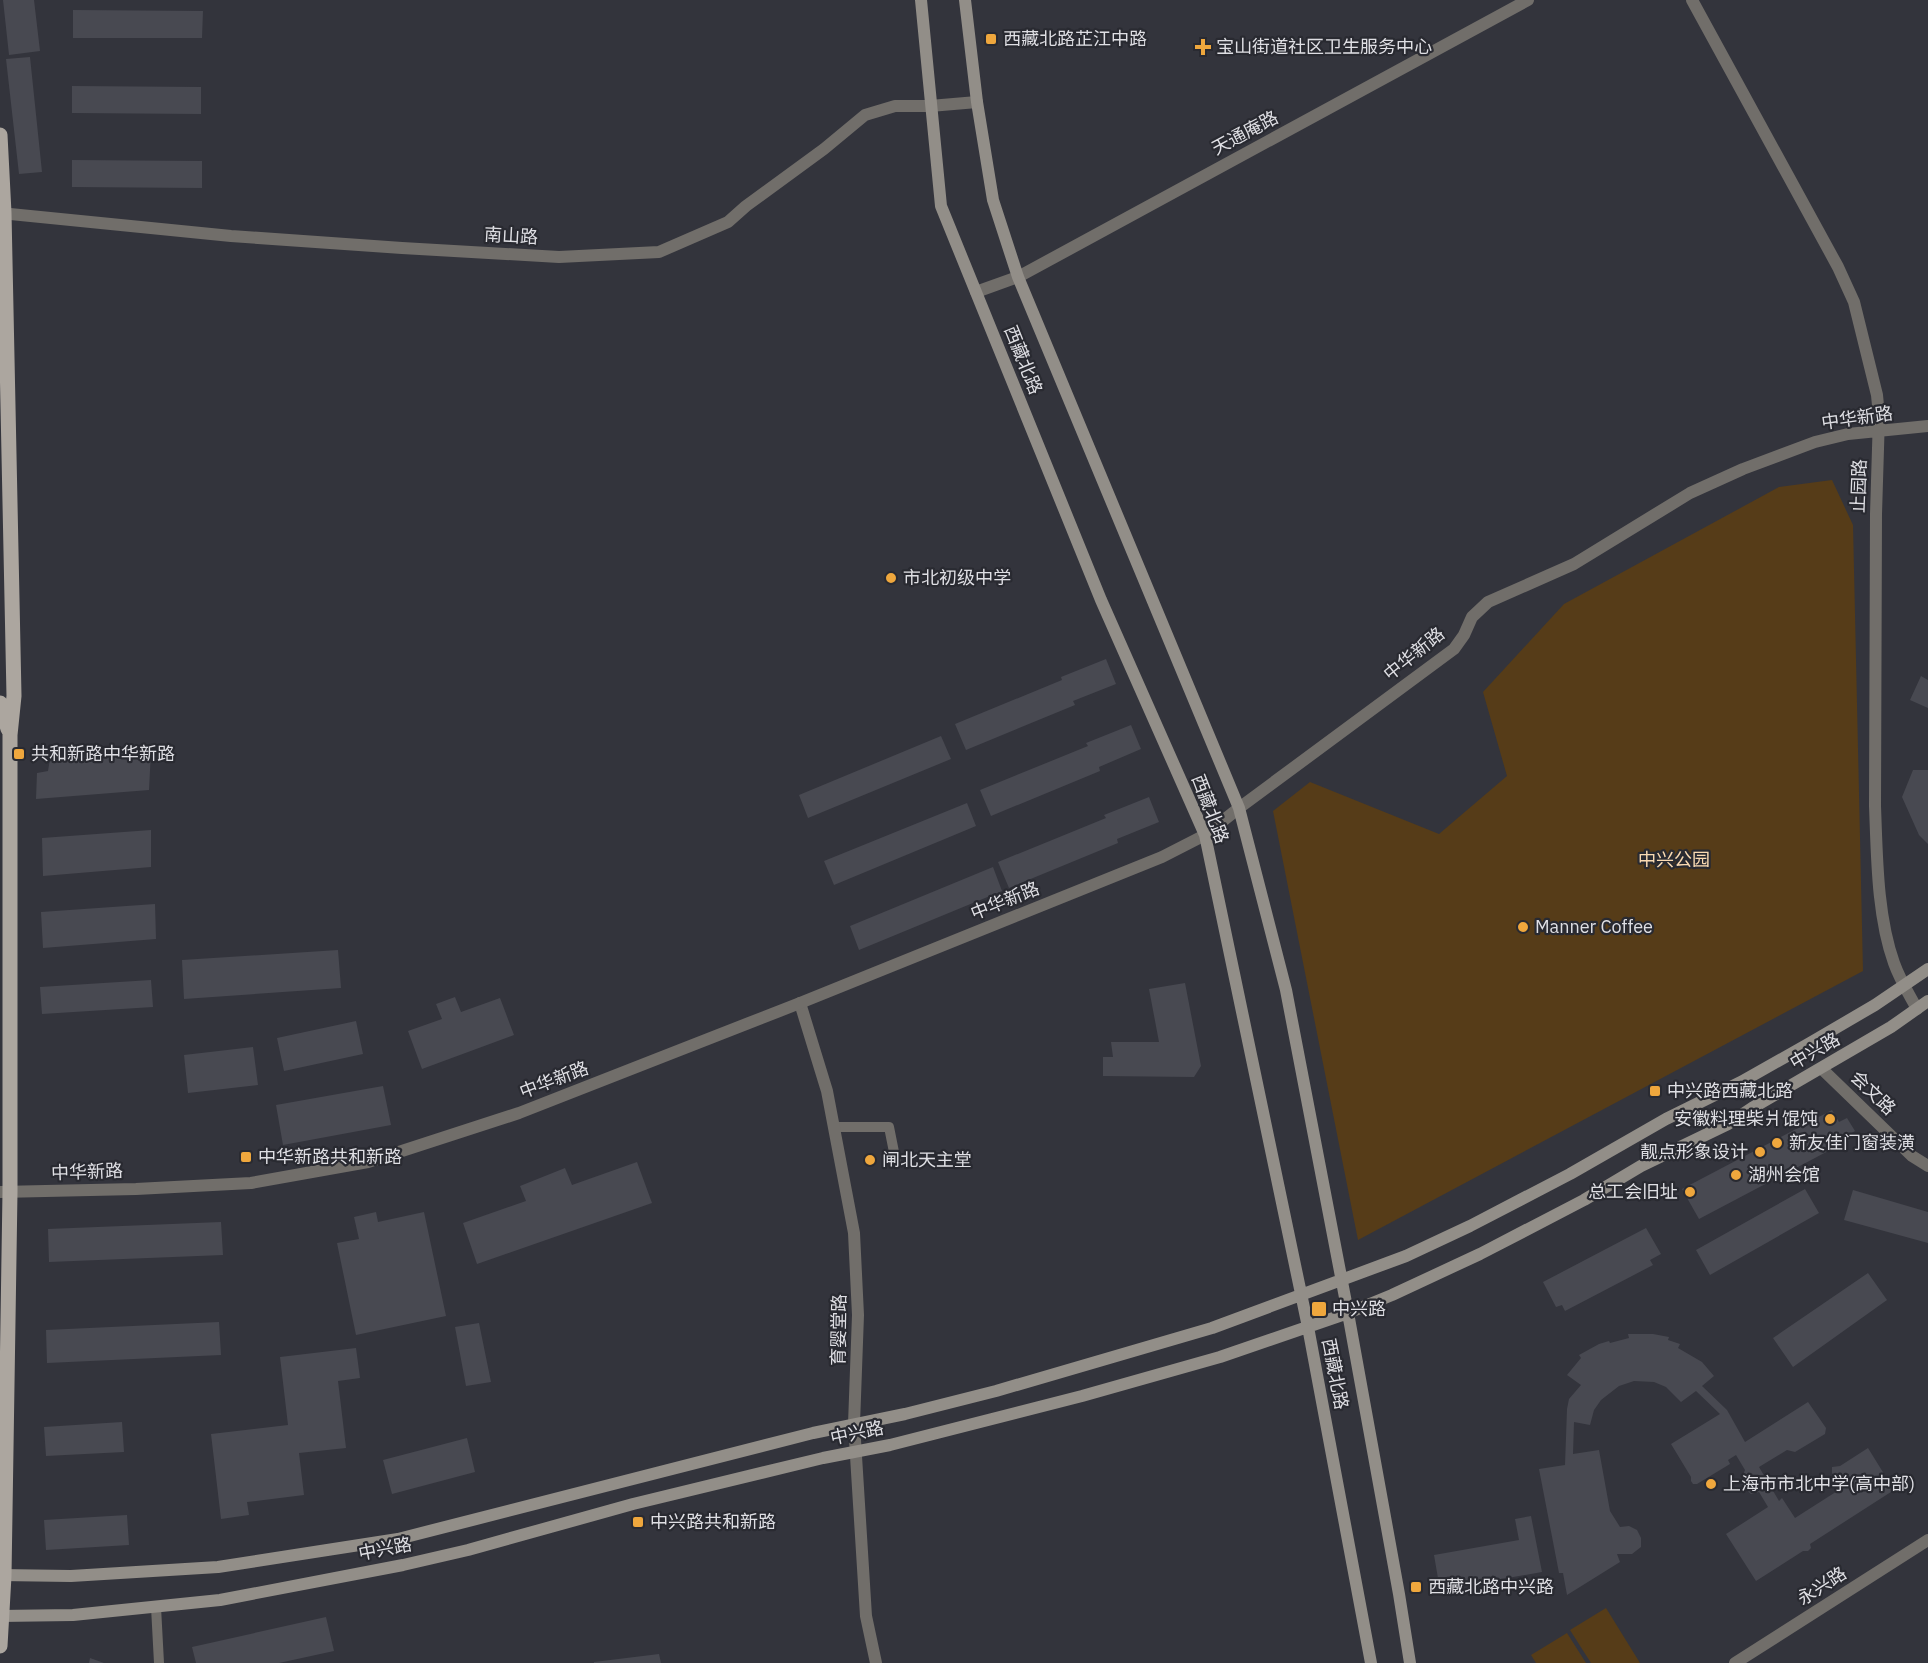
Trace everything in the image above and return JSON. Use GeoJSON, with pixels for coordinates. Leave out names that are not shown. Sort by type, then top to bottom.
{"type":"FeatureCollection","features":[{"type":"Feature","properties":{"kind":"main road","name":"西藏北路"},"geometry":{"type":"LineString","coordinates":[[921,0],[941,206],[1101,600],[1205,835],[1308,1328],[1371,1663]]}},
{"type":"Feature","properties":{"kind":"main road","name":"西藏北路"},"geometry":{"type":"LineString","coordinates":[[965,0],[977,102],[993,200],[1018,277],[1239,808],[1286,990],[1348,1313],[1410,1663]]}},
{"type":"Feature","properties":{"kind":"main road"},"geometry":{"type":"LineString","coordinates":[[0,135],[14,696],[10,735],[0,1647]]}},
{"type":"Feature","properties":{"kind":"main road"},"geometry":{"type":"LineString","coordinates":[[0,703],[10,735]]}},
{"type":"Feature","properties":{"kind":"main road","name":"中兴路"},"geometry":{"type":"LineString","coordinates":[[2,1576],[71,1576],[218,1567],[398,1539],[854,1424],[996,1391],[1212,1328],[1406,1256],[1448,1236],[1560,1179],[1666,1119],[1741,1082],[1800,1049],[1928,969]]}},
{"type":"Feature","properties":{"kind":"main road","name":"中兴路"},"geometry":{"type":"LineString","coordinates":[[2,1616],[73,1615],[220,1600],[403,1565],[468,1550],[633,1504],[890,1445],[1082,1396],[1220,1357],[1348,1313],[1392,1295],[1511,1238],[1584,1200],[1641,1166],[1728,1124],[1822,1069],[1928,1001]]}},
{"type":"Feature","properties":{"kind":"street","name":"天通庵路"},"geometry":{"type":"LineString","coordinates":[[976,292],[1018,277],[1528,0]]}},
{"type":"Feature","properties":{"kind":"street","name":"止园路"},"geometry":{"type":"LineString","coordinates":[[1692,0],[1838,267],[1854,302],[1877,395],[1880,432],[1876,514],[1875,806],[1881,896],[1887,936],[1893,962],[1917,1009]]}},
{"type":"Feature","properties":{"kind":"street","name":"南山路"},"geometry":{"type":"LineString","coordinates":[[2,222],[559,257],[659,252],[728,222],[865,115],[895,106],[977,102]]}},
{"type":"Feature","properties":{"kind":"street","name":"中华新路"},"geometry":{"type":"LineString","coordinates":[[5,1192],[252,1183],[368,1162],[519,1113],[800,1004],[1162,857],[1205,835],[1454,649],[1464,635],[1472,617],[1488,602],[1574,564],[1690,493],[1743,469],[1815,441],[1848,434],[1928,426]]}},
{"type":"Feature","properties":{"kind":"street","name":"育婴堂路"},"geometry":{"type":"LineString","coordinates":[[800,1004],[827,1091],[854,1233],[858,1274],[854,1424],[866,1616],[876,1663]]}},
{"type":"Feature","properties":{"kind":"street","name":"会文路"},"geometry":{"type":"LineString","coordinates":[[1822,1069],[1912,1156],[1928,1166]]}},
{"type":"Feature","properties":{"kind":"street","name":"永兴路"},"geometry":{"type":"LineString","coordinates":[[1736,1663],[1928,1540]]}},
{"type":"Feature","properties":{"kind":"lane"},"geometry":{"type":"LineString","coordinates":[[835,1127],[890,1127],[896,1162]]}},
{"type":"Feature","properties":{"kind":"lane"},"geometry":{"type":"LineString","coordinates":[[156,1607],[159,1663]]}},
{"type":"Feature","properties":{"kind":"green space","name":"中兴公园"},"geometry":{"type":"Polygon","coordinates":[[[1832,480],[1853,525],[1863,971],[1358,1240],[1273,811],[1310,782],[1439,834],[1507,776],[1483,692],[1564,604],[1779,487],[1832,480]]]}},
{"type":"Feature","properties":{"kind":"green space"},"geometry":{"type":"Polygon","coordinates":[[[1606,1608],[1640,1663],[1591,1663],[1570,1630],[1606,1608]]]}},
{"type":"Feature","properties":{"kind":"green space"},"geometry":{"type":"Polygon","coordinates":[[[1567,1633],[1586,1663],[1536,1663],[1531,1655],[1567,1633]]]}},
{"type":"Feature","properties":{"kind":"building"},"geometry":{"type":"Polygon","coordinates":[[[3,0],[34,0],[40,51],[9,55],[3,0]]]}},
{"type":"Feature","properties":{"kind":"building"},"geometry":{"type":"Polygon","coordinates":[[[73,10],[203,11],[202,38],[73,38],[73,10]]]}},
{"type":"Feature","properties":{"kind":"building"},"geometry":{"type":"Polygon","coordinates":[[[30,57],[42,172],[19,174],[6,59],[30,57]]]}},
{"type":"Feature","properties":{"kind":"building"},"geometry":{"type":"Polygon","coordinates":[[[72,86],[201,87],[201,114],[72,113],[72,86]]]}},
{"type":"Feature","properties":{"kind":"building"},"geometry":{"type":"Polygon","coordinates":[[[72,160],[202,161],[202,188],[72,187],[72,160]]]}},
{"type":"Feature","properties":{"kind":"building"},"geometry":{"type":"Polygon","coordinates":[[[1106,659],[1116,684],[1073,701],[1075,705],[966,750],[955,724],[1062,680],[1061,677],[1106,659]]]}},
{"type":"Feature","properties":{"kind":"building"},"geometry":{"type":"Polygon","coordinates":[[[1921,676],[1928,680],[1928,708],[1910,700],[1921,676]]]}},
{"type":"Feature","properties":{"kind":"building"},"geometry":{"type":"Polygon","coordinates":[[[1131,725],[1141,749],[1099,767],[1100,771],[991,816],[980,790],[1088,746],[1086,743],[1131,725]]]}},
{"type":"Feature","properties":{"kind":"building"},"geometry":{"type":"Polygon","coordinates":[[[941,736],[951,759],[808,818],[799,795],[941,736]]]}},
{"type":"Feature","properties":{"kind":"building"},"geometry":{"type":"Polygon","coordinates":[[[151,751],[149,790],[36,799],[37,773],[48,771],[50,759],[151,751]]]}},
{"type":"Feature","properties":{"kind":"building"},"geometry":{"type":"Polygon","coordinates":[[[1913,770],[1928,770],[1928,844],[1919,835],[1902,797],[1913,770]]]}},
{"type":"Feature","properties":{"kind":"building"},"geometry":{"type":"Polygon","coordinates":[[[1149,797],[1159,822],[1117,839],[1118,843],[1009,888],[998,862],[1106,818],[1104,815],[1149,797]]]}},
{"type":"Feature","properties":{"kind":"building"},"geometry":{"type":"Polygon","coordinates":[[[967,803],[976,826],[834,885],[824,861],[967,803]]]}},
{"type":"Feature","properties":{"kind":"building"},"geometry":{"type":"Polygon","coordinates":[[[151,830],[151,867],[43,876],[42,838],[151,830]]]}},
{"type":"Feature","properties":{"kind":"building"},"geometry":{"type":"Polygon","coordinates":[[[993,867],[1002,891],[859,950],[850,926],[993,867]]]}},
{"type":"Feature","properties":{"kind":"building"},"geometry":{"type":"Polygon","coordinates":[[[155,904],[156,939],[43,948],[41,912],[155,904]]]}},
{"type":"Feature","properties":{"kind":"building"},"geometry":{"type":"Polygon","coordinates":[[[338,950],[341,988],[184,999],[182,960],[338,950]]]}},
{"type":"Feature","properties":{"kind":"building"},"geometry":{"type":"Polygon","coordinates":[[[151,980],[153,1007],[42,1014],[40,987],[151,980]]]}},
{"type":"Feature","properties":{"kind":"building"},"geometry":{"type":"Polygon","coordinates":[[[1185,983],[1201,1066],[1194,1077],[1103,1076],[1103,1057],[1113,1057],[1111,1042],[1159,1042],[1149,989],[1185,983]]]}},
{"type":"Feature","properties":{"kind":"building"},"geometry":{"type":"Polygon","coordinates":[[[455,997],[461,1012],[500,998],[514,1035],[422,1069],[408,1031],[442,1019],[436,1004],[455,997]]]}},
{"type":"Feature","properties":{"kind":"building"},"geometry":{"type":"Polygon","coordinates":[[[356,1021],[363,1054],[284,1071],[277,1038],[356,1021]]]}},
{"type":"Feature","properties":{"kind":"building"},"geometry":{"type":"Polygon","coordinates":[[[253,1047],[258,1085],[188,1093],[184,1055],[253,1047]]]}},
{"type":"Feature","properties":{"kind":"building"},"geometry":{"type":"Polygon","coordinates":[[[383,1086],[391,1125],[283,1145],[276,1105],[383,1086]]]}},
{"type":"Feature","properties":{"kind":"building"},"geometry":{"type":"Polygon","coordinates":[[[1832,1110],[1839,1122],[1847,1118],[1855,1131],[1847,1136],[1849,1140],[1699,1219],[1682,1189],[1832,1110]]]}},
{"type":"Feature","properties":{"kind":"building"},"geometry":{"type":"Polygon","coordinates":[[[637,1162],[652,1203],[477,1264],[463,1223],[526,1201],[520,1186],[565,1168],[572,1185],[637,1162]]]}},
{"type":"Feature","properties":{"kind":"building"},"geometry":{"type":"Polygon","coordinates":[[[1805,1189],[1819,1213],[1710,1275],[1696,1250],[1805,1189]]]}},
{"type":"Feature","properties":{"kind":"building"},"geometry":{"type":"Polygon","coordinates":[[[1853,1190],[1928,1212],[1928,1243],[1844,1220],[1853,1190]]]}},
{"type":"Feature","properties":{"kind":"building"},"geometry":{"type":"Polygon","coordinates":[[[376,1212],[378,1222],[424,1212],[446,1316],[356,1335],[337,1243],[359,1239],[354,1217],[376,1212]]]}},
{"type":"Feature","properties":{"kind":"building"},"geometry":{"type":"Polygon","coordinates":[[[221,1222],[223,1255],[49,1262],[48,1229],[221,1222]]]}},
{"type":"Feature","properties":{"kind":"building"},"geometry":{"type":"Polygon","coordinates":[[[1646,1228],[1661,1254],[1650,1260],[1653,1265],[1565,1311],[1562,1305],[1556,1307],[1543,1282],[1646,1228]]]}},
{"type":"Feature","properties":{"kind":"building"},"geometry":{"type":"Polygon","coordinates":[[[1868,1273],[1887,1300],[1793,1367],[1773,1338],[1868,1273]]]}},
{"type":"Feature","properties":{"kind":"building"},"geometry":{"type":"Polygon","coordinates":[[[219,1322],[221,1355],[47,1363],[46,1330],[219,1322]]]}},
{"type":"Feature","properties":{"kind":"building"},"geometry":{"type":"Polygon","coordinates":[[[479,1323],[491,1382],[466,1386],[455,1327],[479,1323]]]}},
{"type":"Feature","properties":{"kind":"building"},"geometry":{"type":"Polygon","coordinates":[[[1628,1334],[1653,1334],[1669,1337],[1668,1340],[1680,1344],[1678,1348],[1702,1362],[1714,1376],[1702,1386],[1727,1410],[1745,1442],[1808,1402],[1826,1428],[1825,1434],[1795,1452],[1787,1450],[1759,1467],[1779,1501],[1782,1498],[1795,1518],[1842,1488],[1832,1473],[1832,1467],[1840,1466],[1868,1448],[1894,1490],[1810,1544],[1811,1548],[1808,1551],[1803,1551],[1756,1581],[1726,1534],[1768,1507],[1759,1492],[1751,1494],[1743,1487],[1741,1480],[1745,1470],[1736,1455],[1728,1460],[1730,1464],[1697,1484],[1693,1484],[1671,1444],[1720,1414],[1696,1391],[1681,1402],[1666,1387],[1654,1382],[1634,1381],[1619,1386],[1601,1400],[1594,1410],[1590,1425],[1574,1422],[1573,1454],[1599,1450],[1610,1511],[1620,1527],[1629,1526],[1637,1530],[1641,1538],[1641,1547],[1632,1554],[1617,1554],[1620,1562],[1567,1595],[1563,1573],[1559,1573],[1539,1469],[1565,1465],[1569,1399],[1581,1385],[1567,1375],[1581,1358],[1579,1355],[1599,1344],[1629,1338],[1628,1334]]]}},
{"type":"Feature","properties":{"kind":"building"},"geometry":{"type":"Polygon","coordinates":[[[356,1348],[360,1378],[338,1381],[346,1448],[299,1453],[304,1495],[247,1502],[249,1515],[221,1519],[211,1434],[288,1425],[280,1357],[356,1348]]]}},
{"type":"Feature","properties":{"kind":"building"},"geometry":{"type":"Polygon","coordinates":[[[122,1422],[124,1452],[46,1456],[44,1427],[122,1422]]]}},
{"type":"Feature","properties":{"kind":"building"},"geometry":{"type":"Polygon","coordinates":[[[467,1438],[475,1472],[392,1494],[383,1460],[467,1438]]]}},
{"type":"Feature","properties":{"kind":"building"},"geometry":{"type":"Polygon","coordinates":[[[127,1515],[129,1545],[46,1550],[44,1520],[127,1515]]]}},
{"type":"Feature","properties":{"kind":"building"},"geometry":{"type":"Polygon","coordinates":[[[1531,1516],[1542,1572],[1440,1590],[1434,1555],[1519,1540],[1515,1519],[1531,1516]]]}},
{"type":"Feature","properties":{"kind":"building"},"geometry":{"type":"Polygon","coordinates":[[[326,1617],[334,1651],[279,1663],[196,1663],[192,1647],[326,1617]]]}},
{"type":"Feature","properties":{"kind":"building"},"geometry":{"type":"Polygon","coordinates":[[[659,1654],[661,1663],[594,1663],[594,1662],[659,1654]]]}},
{"type":"Feature","properties":{"kind":"building"},"geometry":{"type":"Polygon","coordinates":[[[90,1658],[104,1663],[89,1663],[90,1658]]]}},
{"type":"Feature","properties":{"kind":"place","name":"西藏北路芷江中路"},"geometry":{"type":"Point","coordinates":[991,39]}},
{"type":"Feature","properties":{"kind":"place","name":"宝山街道社区卫生服务中心"},"geometry":{"type":"Point","coordinates":[1203,47]}},
{"type":"Feature","properties":{"kind":"place","name":"市北初级中学"},"geometry":{"type":"Point","coordinates":[891,578]}},
{"type":"Feature","properties":{"kind":"place","name":"共和新路中华新路"},"geometry":{"type":"Point","coordinates":[19,754]}},
{"type":"Feature","properties":{"kind":"place","name":"Manner Coffee"},"geometry":{"type":"Point","coordinates":[1523,927]}},
{"type":"Feature","properties":{"kind":"place","name":"中兴路西藏北路"},"geometry":{"type":"Point","coordinates":[1655,1091]}},
{"type":"Feature","properties":{"kind":"place","name":"安徽料理柴爿馄饨"},"geometry":{"type":"Point","coordinates":[1830,1119]}},
{"type":"Feature","properties":{"kind":"place","name":"新友佳门窗装潢"},"geometry":{"type":"Point","coordinates":[1777,1143]}},
{"type":"Feature","properties":{"kind":"place","name":"靓点形象设计"},"geometry":{"type":"Point","coordinates":[1760,1152]}},
{"type":"Feature","properties":{"kind":"place","name":"中华新路共和新路"},"geometry":{"type":"Point","coordinates":[246,1157]}},
{"type":"Feature","properties":{"kind":"place","name":"闸北天主堂"},"geometry":{"type":"Point","coordinates":[870,1160]}},
{"type":"Feature","properties":{"kind":"place","name":"湖州会馆"},"geometry":{"type":"Point","coordinates":[1736,1175]}},
{"type":"Feature","properties":{"kind":"place","name":"总工会旧址"},"geometry":{"type":"Point","coordinates":[1690,1192]}},
{"type":"Feature","properties":{"kind":"place","name":"中兴路"},"geometry":{"type":"Point","coordinates":[1319,1309]}},
{"type":"Feature","properties":{"kind":"place","name":"上海市市北中学(高中部)"},"geometry":{"type":"Point","coordinates":[1711,1484]}},
{"type":"Feature","properties":{"kind":"place","name":"中兴路共和新路"},"geometry":{"type":"Point","coordinates":[638,1522]}},
{"type":"Feature","properties":{"kind":"place","name":"西藏北路中兴路"},"geometry":{"type":"Point","coordinates":[1416,1587]}}]}
